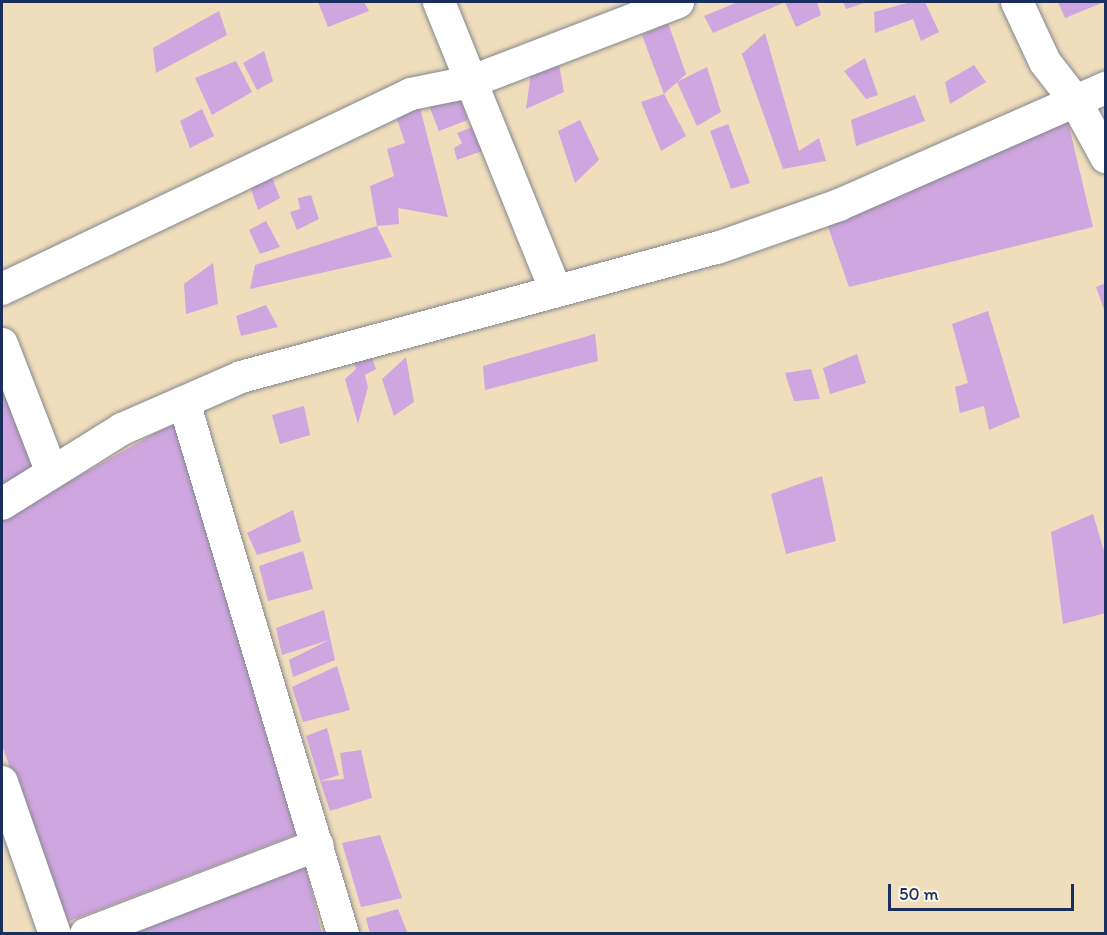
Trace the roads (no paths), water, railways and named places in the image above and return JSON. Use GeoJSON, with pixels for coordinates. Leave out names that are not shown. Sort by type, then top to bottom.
{"type":"FeatureCollection","features":[{"type":"Feature","properties":{"kind":"street"},"geometry":{"type":"LineString","coordinates":[[439,2],[556,291]]}},
{"type":"Feature","properties":{"kind":"street"},"geometry":{"type":"LineString","coordinates":[[2,289],[411,94],[470,82],[678,2]]}},
{"type":"Feature","properties":{"kind":"street"},"geometry":{"type":"LineString","coordinates":[[1017,2],[1046,62],[1076,102],[1106,157]]}},
{"type":"Feature","properties":{"kind":"street"},"geometry":{"type":"LineString","coordinates":[[2,504],[122,429],[241,377],[717,248],[839,205],[1106,88]]}},
{"type":"Feature","properties":{"kind":"street"},"geometry":{"type":"LineString","coordinates":[[2,344],[52,473]]}},
{"type":"Feature","properties":{"kind":"street"},"geometry":{"type":"LineString","coordinates":[[184,402],[343,933]]}},
{"type":"Feature","properties":{"kind":"street"},"geometry":{"type":"LineString","coordinates":[[2,782],[55,933]]}},
{"type":"Feature","properties":{"kind":"street"},"geometry":{"type":"LineString","coordinates":[[86,933],[318,845]]}}]}
